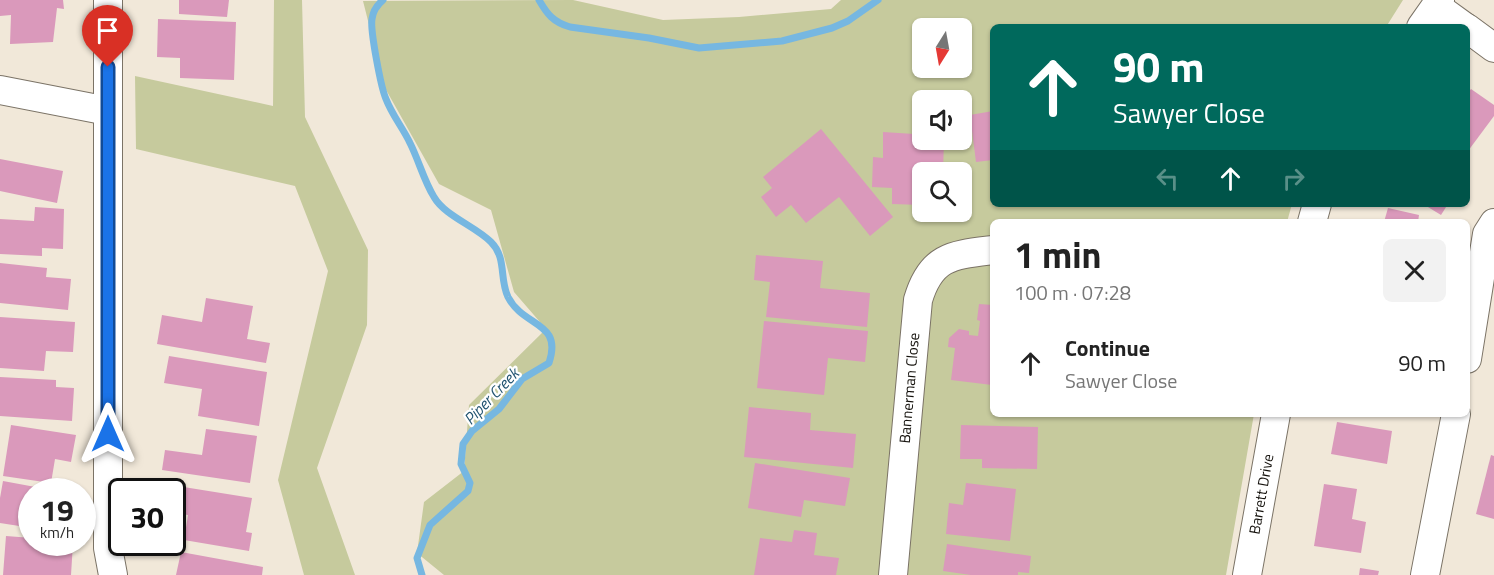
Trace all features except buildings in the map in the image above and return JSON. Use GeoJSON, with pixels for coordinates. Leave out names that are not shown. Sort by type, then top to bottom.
{"type":"FeatureCollection","features":[{"type":"Feature","properties":{"kind":"street"},"geometry":{"type":"LineString","coordinates":[[108,0],[108,548],[113,575]]}},
{"type":"Feature","properties":{"kind":"street"},"geometry":{"type":"LineString","coordinates":[[1432,11],[1458,24]]}},
{"type":"Feature","properties":{"kind":"street"},"geometry":{"type":"LineString","coordinates":[[1470,31],[1494,48]]}},
{"type":"Feature","properties":{"kind":"street"},"geometry":{"type":"LineString","coordinates":[[0,90],[108,111]]}},
{"type":"Feature","properties":{"kind":"street"},"geometry":{"type":"LineString","coordinates":[[1470,352],[1484,322],[1487,234],[1494,223]]}},
{"type":"Feature","properties":{"kind":"street","name":"Bannerman Close"},"geometry":{"type":"LineString","coordinates":[[893,575],[918,300],[930,271],[944,260],[957,255],[990,250]]}},
{"type":"Feature","properties":{"kind":"street","name":"Barrett Drive"},"geometry":{"type":"LineString","coordinates":[[1247,575],[1275,417]]}},
{"type":"Feature","properties":{"kind":"street"},"geometry":{"type":"LineString","coordinates":[[1425,575],[1455,417]]}},
{"type":"Feature","properties":{"kind":"green space"},"geometry":{"type":"Polygon","coordinates":[[[274,0],[302,0],[305,117],[368,250],[367,325],[317,468],[355,575],[304,575],[278,480],[328,271],[295,186],[136,149],[135,76],[273,106],[274,0]]]}},
{"type":"Feature","properties":{"kind":"green space"},"geometry":{"type":"Polygon","coordinates":[[[573,0],[663,20],[739,17],[831,9],[841,0],[1403,0],[1388,24],[990,24],[990,207],[1291,207],[1288,219],[990,219],[990,417],[1253,417],[1226,575],[444,575],[417,553],[424,502],[464,471],[469,405],[546,329],[514,292],[491,210],[439,184],[385,88],[363,1],[573,0]]]}},
{"type":"Feature","properties":{"kind":"waterway","name":"Piper Creek"},"geometry":{"type":"LineString","coordinates":[[383,0],[374,11],[372,25],[379,72],[388,105],[410,143],[434,197],[445,210],[484,236],[496,248],[508,297],[515,307],[546,332],[551,339],[552,349],[549,363],[522,379],[499,409],[472,431],[463,444],[461,464],[470,483],[468,491],[430,525],[417,558],[422,575]]}},
{"type":"Feature","properties":{"kind":"waterway","name":"Piper Creek"},"geometry":{"type":"LineString","coordinates":[[539,0],[551,17],[570,27],[649,38],[699,48],[782,41],[832,28],[848,21],[878,0]]}},
{"type":"Feature","properties":{"kind":"route"},"geometry":{"type":"LineString","coordinates":[[108,67],[108,434]]}}]}
